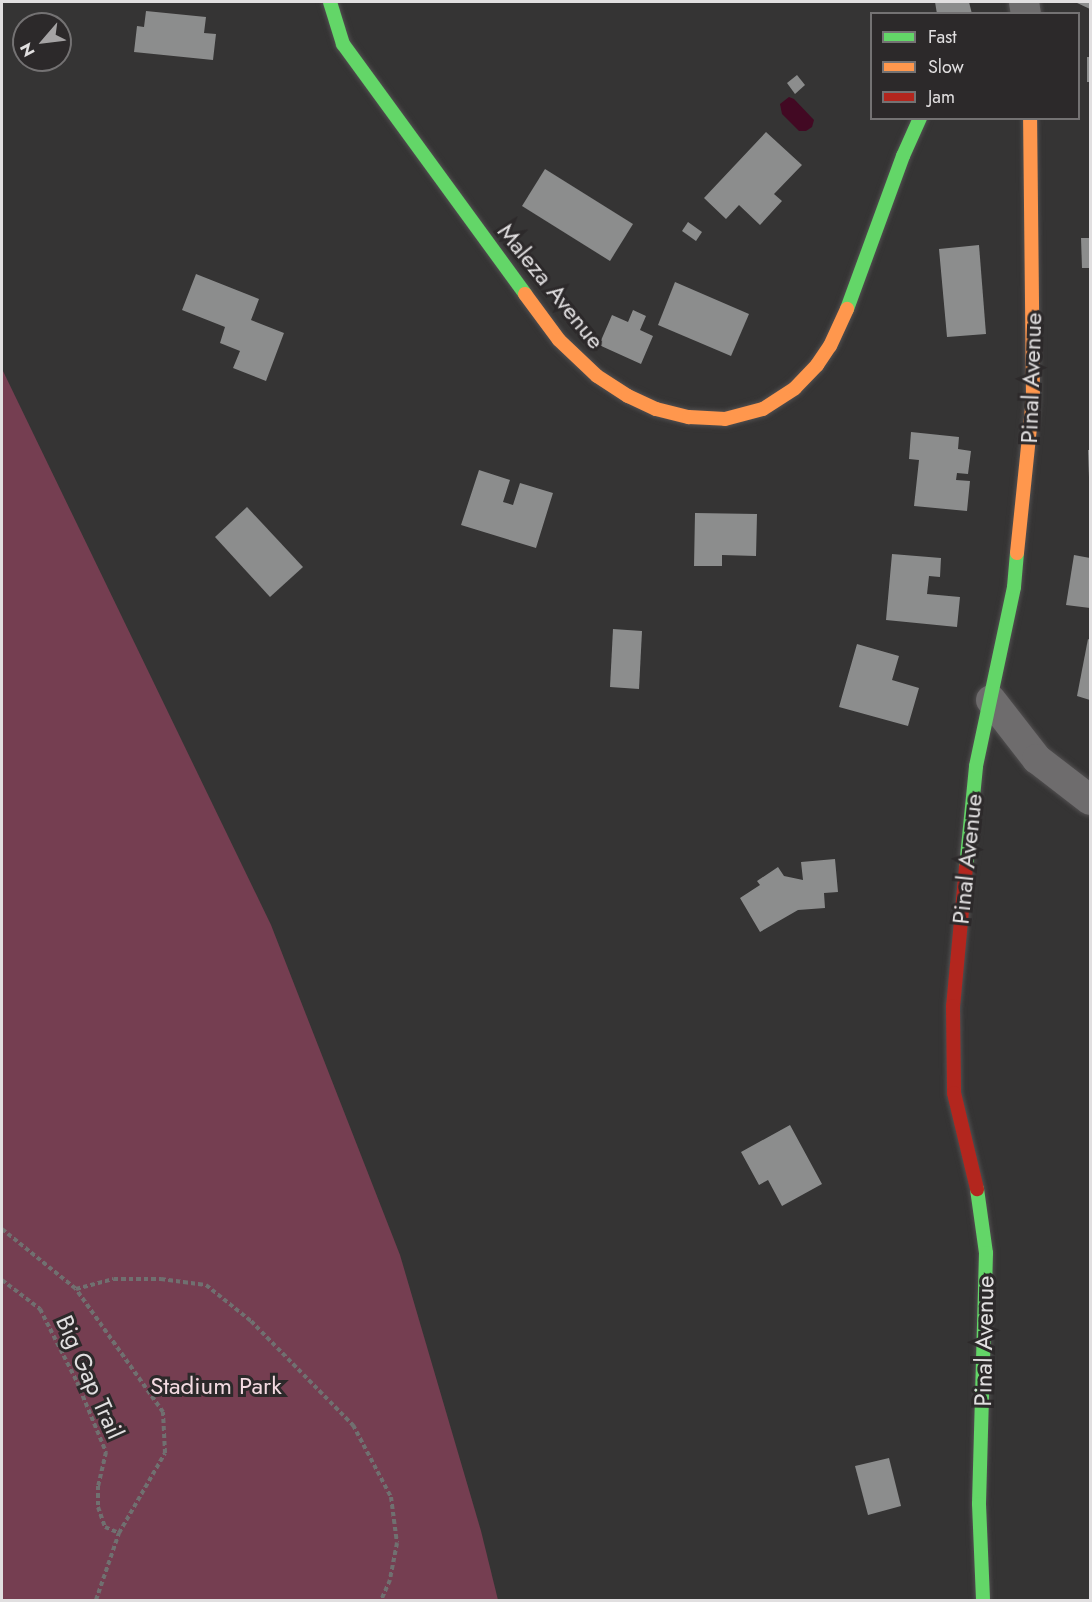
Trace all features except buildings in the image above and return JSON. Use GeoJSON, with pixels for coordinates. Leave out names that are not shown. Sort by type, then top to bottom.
{"type":"FeatureCollection","features":[{"type":"Feature","properties":{"kind":"street","name":"Maleza Avenue"},"geometry":{"type":"LineString","coordinates":[[330,2],[343,44],[559,340],[597,376],[628,396],[656,409],[689,417],[725,419],[762,409],[795,388],[817,365],[830,346],[851,301],[903,156],[919,120]]}},
{"type":"Feature","properties":{"kind":"street","name":"Pinal Avenue"},"geometry":{"type":"LineString","coordinates":[[983,1600],[979,1503],[986,1253],[977,1186],[954,1093],[953,1006],[974,788],[1014,587],[1033,397],[1030,120]]}},
{"type":"Feature","properties":{"kind":"street"},"geometry":{"type":"LineString","coordinates":[[991,700],[1037,759],[1090,800]]}},
{"type":"Feature","properties":{"kind":"path"},"geometry":{"type":"LineString","coordinates":[[2,1228],[76,1288],[163,1412],[165,1453],[119,1533],[96,1600]]}},
{"type":"Feature","properties":{"kind":"path"},"geometry":{"type":"LineString","coordinates":[[76,1288],[126,1279],[162,1279],[206,1285],[251,1321],[353,1425],[391,1497],[397,1543],[390,1580],[381,1600]]}},
{"type":"Feature","properties":{"kind":"path","name":"Big Gap Trail"},"geometry":{"type":"LineString","coordinates":[[2,1280],[40,1309],[77,1382],[106,1452],[98,1486],[98,1507],[105,1527],[119,1533]]}},
{"type":"Feature","properties":{"kind":"green space","name":"Stadium Park"},"geometry":{"type":"Polygon","coordinates":[[[2,369],[271,925],[400,1255],[481,1531],[498,1600],[2,1600],[2,369]]]}},
{"type":"Feature","properties":{"kind":"shaded area"},"geometry":{"type":"Polygon","coordinates":[[[789,97],[794,99],[814,120],[812,127],[806,131],[799,131],[782,114],[780,104],[789,97]]]}},
{"type":"Feature","properties":{"kind":"traffic: fast"},"geometry":{"type":"LineString","coordinates":[[330,2],[343,44],[525,294]]}},
{"type":"Feature","properties":{"kind":"traffic: fast"},"geometry":{"type":"LineString","coordinates":[[847,309],[903,156],[919,120]]}},
{"type":"Feature","properties":{"kind":"traffic: fast"},"geometry":{"type":"LineString","coordinates":[[966,867],[976,766],[1014,587],[1017,553]]}},
{"type":"Feature","properties":{"kind":"traffic: fast"},"geometry":{"type":"LineString","coordinates":[[977,1189],[986,1253],[979,1504],[983,1600]]}},
{"type":"Feature","properties":{"kind":"traffic: slow"},"geometry":{"type":"LineString","coordinates":[[1017,553],[1033,397],[1030,120]]}},
{"type":"Feature","properties":{"kind":"traffic: slow"},"geometry":{"type":"LineString","coordinates":[[525,294],[559,340],[597,376],[628,396],[656,409],[689,417],[725,419],[763,409],[795,388],[817,365],[830,346],[847,309]]}},
{"type":"Feature","properties":{"kind":"traffic: jam"},"geometry":{"type":"LineString","coordinates":[[966,867],[953,1006],[954,1093],[977,1189]]}}]}
